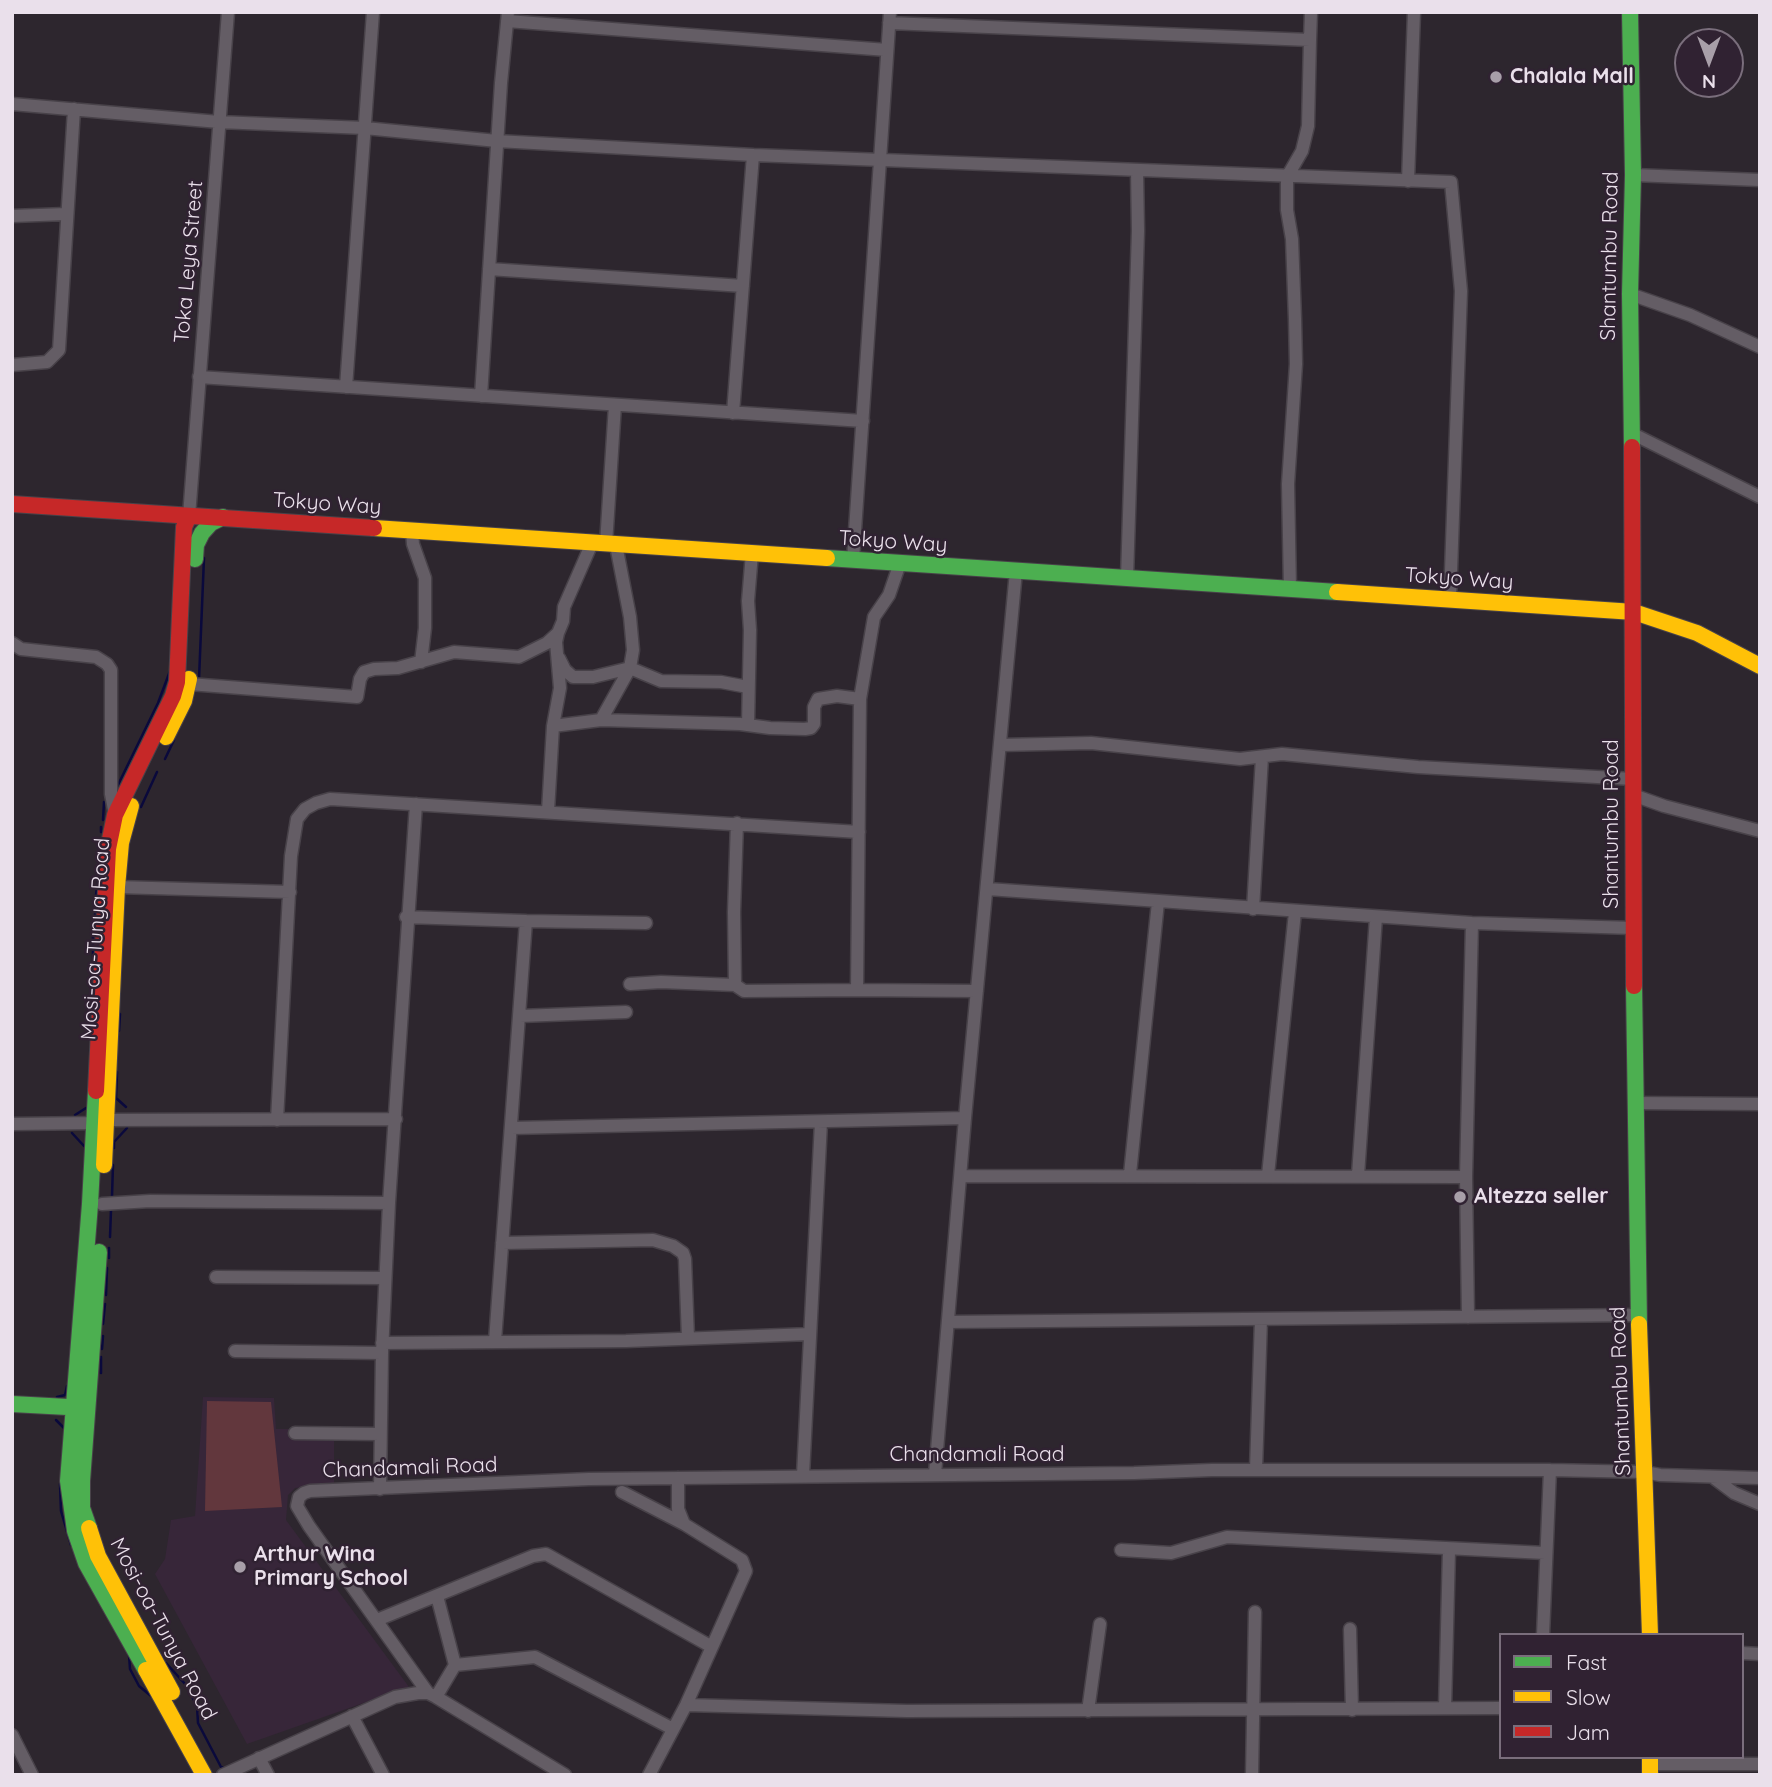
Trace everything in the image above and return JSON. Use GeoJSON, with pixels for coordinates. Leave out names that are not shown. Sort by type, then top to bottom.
{"type":"FeatureCollection","features":[{"type":"Feature","properties":{"kind":"main road","name":"Shantumbu Road"},"geometry":{"type":"LineString","coordinates":[[1630,12],[1633,175],[1630,294],[1635,1103],[1650,1633]]}},
{"type":"Feature","properties":{"kind":"main road","name":"Tokyo Way"},"geometry":{"type":"LineString","coordinates":[[12,504],[1634,612],[1697,632],[1760,666]]}},
{"type":"Feature","properties":{"kind":"main road"},"geometry":{"type":"LineString","coordinates":[[152,514],[169,522],[176,529],[183,547]]}},
{"type":"Feature","properties":{"kind":"main road","name":"Mosi-oa-Tunya Road"},"geometry":{"type":"LineString","coordinates":[[189,516],[184,527],[177,682],[108,849],[100,1121],[102,1204],[83,1408],[68,1481],[71,1515],[80,1548],[204,1775]]}},
{"type":"Feature","properties":{"kind":"main road","name":"Mosi-oa-Tunya Road"},"geometry":{"type":"LineString","coordinates":[[189,516],[194,530],[195,559],[189,684],[184,701],[120,819],[83,1408],[82,1508],[98,1556],[217,1775]]}},
{"type":"Feature","properties":{"kind":"main road"},"geometry":{"type":"LineString","coordinates":[[195,559],[196,545],[202,533],[211,523],[223,517]]}},
{"type":"Feature","properties":{"kind":"main road"},"geometry":{"type":"LineString","coordinates":[[12,1404],[83,1408]]}},
{"type":"Feature","properties":{"kind":"street","name":"Toka Leya Street"},"geometry":{"type":"LineString","coordinates":[[189,516],[228,12]]}},
{"type":"Feature","properties":{"kind":"street"},"geometry":{"type":"LineString","coordinates":[[346,387],[373,12]]}},
{"type":"Feature","properties":{"kind":"street"},"geometry":{"type":"LineString","coordinates":[[1290,589],[1288,484],[1295,330],[1292,239],[1286,202],[1287,177],[1302,151],[1308,126],[1311,12]]}},
{"type":"Feature","properties":{"kind":"street"},"geometry":{"type":"LineString","coordinates":[[1408,181],[1414,12]]}},
{"type":"Feature","properties":{"kind":"street"},"geometry":{"type":"LineString","coordinates":[[481,396],[507,17],[887,50]]}},
{"type":"Feature","properties":{"kind":"street"},"geometry":{"type":"LineString","coordinates":[[853,560],[889,18],[1310,40]]}},
{"type":"Feature","properties":{"kind":"street"},"geometry":{"type":"LineString","coordinates":[[12,104],[219,122],[365,128],[497,141],[880,162],[1451,182],[1461,291],[1450,599]]}},
{"type":"Feature","properties":{"kind":"street"},"geometry":{"type":"LineString","coordinates":[[12,365],[47,362],[59,350],[74,109]]}},
{"type":"Feature","properties":{"kind":"street"},"geometry":{"type":"LineString","coordinates":[[733,413],[753,155]]}},
{"type":"Feature","properties":{"kind":"street"},"geometry":{"type":"LineString","coordinates":[[1127,578],[1138,231],[1137,171]]}},
{"type":"Feature","properties":{"kind":"street"},"geometry":{"type":"LineString","coordinates":[[1633,175],[1760,180]]}},
{"type":"Feature","properties":{"kind":"street"},"geometry":{"type":"LineString","coordinates":[[12,216],[66,214]]}},
{"type":"Feature","properties":{"kind":"street"},"geometry":{"type":"LineString","coordinates":[[489,269],[743,286]]}},
{"type":"Feature","properties":{"kind":"street"},"geometry":{"type":"LineString","coordinates":[[1630,294],[1690,315],[1760,347]]}},
{"type":"Feature","properties":{"kind":"street"},"geometry":{"type":"LineString","coordinates":[[199,377],[863,421]]}},
{"type":"Feature","properties":{"kind":"street"},"geometry":{"type":"LineString","coordinates":[[601,720],[630,668],[633,650],[630,617],[605,544],[615,405]]}},
{"type":"Feature","properties":{"kind":"street"},"geometry":{"type":"LineString","coordinates":[[1631,433],[1760,497]]}},
{"type":"Feature","properties":{"kind":"street"},"geometry":{"type":"LineString","coordinates":[[412,531],[413,544],[425,578],[425,628],[421,662]]}},
{"type":"Feature","properties":{"kind":"street"},"geometry":{"type":"LineString","coordinates":[[548,811],[553,726],[560,688],[558,633],[563,621],[564,607],[605,544]]}},
{"type":"Feature","properties":{"kind":"street"},"geometry":{"type":"LineString","coordinates":[[748,725],[748,601],[752,554]]}},
{"type":"Feature","properties":{"kind":"street"},"geometry":{"type":"LineString","coordinates":[[858,990],[860,699],[874,617],[889,595],[900,563]]}},
{"type":"Feature","properties":{"kind":"street"},"geometry":{"type":"LineString","coordinates":[[935,1474],[1016,571]]}},
{"type":"Feature","properties":{"kind":"street"},"geometry":{"type":"LineString","coordinates":[[189,684],[357,697],[364,672],[398,668],[454,652],[519,657],[547,643],[558,633]]}},
{"type":"Feature","properties":{"kind":"street"},"geometry":{"type":"LineString","coordinates":[[12,643],[22,649],[96,657],[111,670],[111,794],[120,819]]}},
{"type":"Feature","properties":{"kind":"street"},"geometry":{"type":"LineString","coordinates":[[558,656],[565,670],[573,677],[593,677],[630,668],[661,681],[721,682],[748,687]]}},
{"type":"Feature","properties":{"kind":"street"},"geometry":{"type":"LineString","coordinates":[[553,726],[601,720],[811,728],[818,699],[837,696],[860,699]]}},
{"type":"Feature","properties":{"kind":"street"},"geometry":{"type":"LineString","coordinates":[[1000,744],[1091,743],[1240,759],[1282,754],[1633,787],[1664,806],[1760,831]]}},
{"type":"Feature","properties":{"kind":"street"},"geometry":{"type":"LineString","coordinates":[[1253,909],[1262,757]]}},
{"type":"Feature","properties":{"kind":"street"},"geometry":{"type":"LineString","coordinates":[[277,1121],[294,833],[297,819],[305,809],[330,799],[859,832]]}},
{"type":"Feature","properties":{"kind":"street"},"geometry":{"type":"LineString","coordinates":[[380,1489],[385,1278],[406,917],[416,804]]}},
{"type":"Feature","properties":{"kind":"street"},"geometry":{"type":"LineString","coordinates":[[735,985],[737,823]]}},
{"type":"Feature","properties":{"kind":"street"},"geometry":{"type":"LineString","coordinates":[[117,887],[290,892]]}},
{"type":"Feature","properties":{"kind":"street"},"geometry":{"type":"LineString","coordinates":[[988,889],[1472,923],[1633,928]]}},
{"type":"Feature","properties":{"kind":"street"},"geometry":{"type":"LineString","coordinates":[[1130,1174],[1158,902]]}},
{"type":"Feature","properties":{"kind":"street"},"geometry":{"type":"LineString","coordinates":[[1268,1175],[1295,912]]}},
{"type":"Feature","properties":{"kind":"street"},"geometry":{"type":"LineString","coordinates":[[406,917],[646,923]]}},
{"type":"Feature","properties":{"kind":"street"},"geometry":{"type":"LineString","coordinates":[[1358,1175],[1376,917]]}},
{"type":"Feature","properties":{"kind":"street"},"geometry":{"type":"LineString","coordinates":[[495,1341],[526,921]]}},
{"type":"Feature","properties":{"kind":"street"},"geometry":{"type":"LineString","coordinates":[[1468,1317],[1466,1177],[1472,923]]}},
{"type":"Feature","properties":{"kind":"street"},"geometry":{"type":"LineString","coordinates":[[630,984],[661,982],[735,985],[744,991],[977,991]]}},
{"type":"Feature","properties":{"kind":"street"},"geometry":{"type":"LineString","coordinates":[[520,1016],[626,1012]]}},
{"type":"Feature","properties":{"kind":"street"},"geometry":{"type":"LineString","coordinates":[[1635,1103],[1760,1104]]}},
{"type":"Feature","properties":{"kind":"street"},"geometry":{"type":"LineString","coordinates":[[512,1128],[965,1118]]}},
{"type":"Feature","properties":{"kind":"street"},"geometry":{"type":"LineString","coordinates":[[12,1124],[396,1119]]}},
{"type":"Feature","properties":{"kind":"street"},"geometry":{"type":"LineString","coordinates":[[803,1475],[821,1122]]}},
{"type":"Feature","properties":{"kind":"street"},"geometry":{"type":"LineString","coordinates":[[961,1175],[1466,1177]]}},
{"type":"Feature","properties":{"kind":"street"},"geometry":{"type":"LineString","coordinates":[[102,1204],[150,1201],[389,1203]]}},
{"type":"Feature","properties":{"kind":"street"},"geometry":{"type":"LineString","coordinates":[[502,1243],[653,1240],[673,1246],[683,1253],[685,1259],[688,1338]]}},
{"type":"Feature","properties":{"kind":"street"},"geometry":{"type":"LineString","coordinates":[[216,1277],[385,1278]]}},
{"type":"Feature","properties":{"kind":"street"},"geometry":{"type":"LineString","coordinates":[[948,1322],[1639,1315]]}},
{"type":"Feature","properties":{"kind":"street"},"geometry":{"type":"LineString","coordinates":[[1256,1469],[1261,1319]]}},
{"type":"Feature","properties":{"kind":"street"},"geometry":{"type":"LineString","coordinates":[[235,1351],[382,1348],[495,1341],[810,1334]]}},
{"type":"Feature","properties":{"kind":"street"},"geometry":{"type":"LineString","coordinates":[[295,1433],[380,1433]]}},
{"type":"Feature","properties":{"kind":"street","name":"Chandamali Road"},"geometry":{"type":"LineString","coordinates":[[377,1620],[309,1526],[297,1506],[299,1497],[310,1491],[589,1479],[1256,1469],[1550,1470],[1760,1478]]}},
{"type":"Feature","properties":{"kind":"street"},"geometry":{"type":"LineString","coordinates":[[1543,1633],[1550,1470]]}},
{"type":"Feature","properties":{"kind":"street"},"geometry":{"type":"LineString","coordinates":[[678,1478],[678,1509],[684,1524]]}},
{"type":"Feature","properties":{"kind":"street"},"geometry":{"type":"LineString","coordinates":[[1714,1478],[1734,1493],[1760,1504]]}},
{"type":"Feature","properties":{"kind":"street"},"geometry":{"type":"LineString","coordinates":[[622,1492],[684,1524],[742,1560],[746,1566],[746,1576],[686,1705],[649,1775]]}},
{"type":"Feature","properties":{"kind":"street"},"geometry":{"type":"LineString","coordinates":[[1121,1550],[1171,1553],[1227,1537],[1545,1553]]}},
{"type":"Feature","properties":{"kind":"street"},"geometry":{"type":"LineString","coordinates":[[1445,1708],[1450,1550]]}},
{"type":"Feature","properties":{"kind":"street"},"geometry":{"type":"LineString","coordinates":[[565,1775],[432,1695],[377,1620],[533,1556],[546,1554],[712,1647]]}},
{"type":"Feature","properties":{"kind":"street"},"geometry":{"type":"LineString","coordinates":[[437,1596],[455,1665]]}},
{"type":"Feature","properties":{"kind":"street"},"geometry":{"type":"LineString","coordinates":[[1252,1775],[1255,1612]]}},
{"type":"Feature","properties":{"kind":"street"},"geometry":{"type":"LineString","coordinates":[[1088,1711],[1100,1624]]}},
{"type":"Feature","properties":{"kind":"street"},"geometry":{"type":"LineString","coordinates":[[1350,1629],[1352,1710]]}},
{"type":"Feature","properties":{"kind":"street"},"geometry":{"type":"LineString","coordinates":[[223,1775],[395,1698],[432,1695],[455,1665],[536,1657],[673,1729]]}},
{"type":"Feature","properties":{"kind":"street"},"geometry":{"type":"LineString","coordinates":[[686,1705],[907,1711],[1499,1708]]}},
{"type":"Feature","properties":{"kind":"street"},"geometry":{"type":"LineString","coordinates":[[352,1716],[383,1775]]}},
{"type":"Feature","properties":{"kind":"street"},"geometry":{"type":"LineString","coordinates":[[12,1735],[32,1775]]}},
{"type":"Feature","properties":{"kind":"street"},"geometry":{"type":"LineString","coordinates":[[259,1758],[268,1775]]}},
{"type":"Feature","properties":{"kind":"street"},"geometry":{"type":"LineString","coordinates":[[1650,1765],[1741,1769],[1760,1764]]}},
{"type":"Feature","properties":{"kind":"shaded area","name":"Arthur Wina Primary School"},"geometry":{"type":"Polygon","coordinates":[[[203,1397],[274,1398],[276,1429],[291,1429],[291,1437],[334,1437],[334,1485],[295,1488],[288,1495],[286,1520],[409,1687],[247,1744],[155,1574],[165,1559],[171,1520],[195,1516],[203,1397]]]}},
{"type":"Feature","properties":{"kind":"shaded area"},"geometry":{"type":"Polygon","coordinates":[[[207,1401],[271,1402],[282,1507],[205,1511],[207,1401]]]}},
{"type":"Feature","properties":{"kind":"waterway"},"geometry":{"type":"LineString","coordinates":[[199,679],[204,558]]}},
{"type":"Feature","properties":{"kind":"waterway"},"geometry":{"type":"LineString","coordinates":[[116,789],[158,703],[170,671]]}},
{"type":"Feature","properties":{"kind":"waterway"},"geometry":{"type":"LineString","coordinates":[[165,759],[174,740]]}},
{"type":"Feature","properties":{"kind":"waterway"},"geometry":{"type":"LineString","coordinates":[[141,807],[157,772]]}},
{"type":"Feature","properties":{"kind":"waterway"},"geometry":{"type":"LineString","coordinates":[[103,820],[104,802]]}},
{"type":"Feature","properties":{"kind":"waterway"},"geometry":{"type":"LineString","coordinates":[[101,827],[101,832]]}},
{"type":"Feature","properties":{"kind":"waterway"},"geometry":{"type":"LineString","coordinates":[[96,895],[98,881]]}},
{"type":"Feature","properties":{"kind":"waterway"},"geometry":{"type":"LineString","coordinates":[[94,926],[96,904]]}},
{"type":"Feature","properties":{"kind":"waterway"},"geometry":{"type":"LineString","coordinates":[[93,935],[93,976]]}},
{"type":"Feature","properties":{"kind":"waterway"},"geometry":{"type":"LineString","coordinates":[[91,995],[91,1013]]}},
{"type":"Feature","properties":{"kind":"waterway"},"geometry":{"type":"LineString","coordinates":[[119,1031],[120,1014]]}},
{"type":"Feature","properties":{"kind":"waterway"},"geometry":{"type":"LineString","coordinates":[[117,1072],[116,1098],[126,1107]]}},
{"type":"Feature","properties":{"kind":"waterway"},"geometry":{"type":"LineString","coordinates":[[75,1115],[86,1108]]}},
{"type":"Feature","properties":{"kind":"waterway"},"geometry":{"type":"LineString","coordinates":[[114,1148],[114,1142],[127,1128]]}},
{"type":"Feature","properties":{"kind":"waterway"},"geometry":{"type":"LineString","coordinates":[[72,1133],[84,1146]]}},
{"type":"Feature","properties":{"kind":"waterway"},"geometry":{"type":"LineString","coordinates":[[112,1196],[113,1165]]}},
{"type":"Feature","properties":{"kind":"waterway"},"geometry":{"type":"LineString","coordinates":[[110,1237],[111,1210]]}},
{"type":"Feature","properties":{"kind":"waterway"},"geometry":{"type":"LineString","coordinates":[[109,1248],[109,1258]]}},
{"type":"Feature","properties":{"kind":"waterway"},"geometry":{"type":"LineString","coordinates":[[106,1295],[107,1268]]}},
{"type":"Feature","properties":{"kind":"waterway"},"geometry":{"type":"LineString","coordinates":[[103,1324],[105,1304]]}},
{"type":"Feature","properties":{"kind":"waterway"},"geometry":{"type":"LineString","coordinates":[[102,1349],[103,1336]]}},
{"type":"Feature","properties":{"kind":"waterway"},"geometry":{"type":"LineString","coordinates":[[101,1357],[101,1373]]}},
{"type":"Feature","properties":{"kind":"waterway"},"geometry":{"type":"LineString","coordinates":[[57,1397],[65,1395],[67,1386]]}},
{"type":"Feature","properties":{"kind":"waterway"},"geometry":{"type":"LineString","coordinates":[[56,1420],[64,1428]]}},
{"type":"Feature","properties":{"kind":"waterway"},"geometry":{"type":"LineString","coordinates":[[60,1484],[61,1511],[71,1545]]}},
{"type":"Feature","properties":{"kind":"waterway"},"geometry":{"type":"LineString","coordinates":[[129,1655],[130,1669],[139,1686],[151,1696]]}},
{"type":"Feature","properties":{"kind":"waterway"},"geometry":{"type":"LineString","coordinates":[[166,1663],[186,1685],[197,1706],[198,1723],[221,1767],[226,1769]]}},
{"type":"Feature","properties":{"kind":"traffic: fast"},"geometry":{"type":"LineString","coordinates":[[1630,12],[1633,175],[1630,294],[1632,447]]}},
{"type":"Feature","properties":{"kind":"traffic: fast"},"geometry":{"type":"LineString","coordinates":[[195,559],[196,545],[202,533],[211,523],[223,517]]}},
{"type":"Feature","properties":{"kind":"traffic: fast"},"geometry":{"type":"LineString","coordinates":[[827,558],[1337,592]]}},
{"type":"Feature","properties":{"kind":"traffic: fast"},"geometry":{"type":"LineString","coordinates":[[1634,986],[1639,1324]]}},
{"type":"Feature","properties":{"kind":"traffic: fast"},"geometry":{"type":"LineString","coordinates":[[96,1091],[90,1204],[68,1481],[75,1531],[86,1563],[146,1670]]}},
{"type":"Feature","properties":{"kind":"traffic: fast"},"geometry":{"type":"LineString","coordinates":[[89,1528],[82,1508],[82,1481],[99,1252]]}},
{"type":"Feature","properties":{"kind":"traffic: fast"},"geometry":{"type":"LineString","coordinates":[[12,1404],[86,1408]]}},
{"type":"Feature","properties":{"kind":"traffic: slow"},"geometry":{"type":"LineString","coordinates":[[374,528],[827,558]]}},
{"type":"Feature","properties":{"kind":"traffic: slow"},"geometry":{"type":"LineString","coordinates":[[1337,592],[1634,612],[1697,633],[1760,666]]}},
{"type":"Feature","properties":{"kind":"traffic: slow"},"geometry":{"type":"LineString","coordinates":[[166,737],[184,701],[189,679]]}},
{"type":"Feature","properties":{"kind":"traffic: slow"},"geometry":{"type":"LineString","coordinates":[[104,1165],[117,887],[121,843],[131,806]]}},
{"type":"Feature","properties":{"kind":"traffic: slow"},"geometry":{"type":"LineString","coordinates":[[1639,1324],[1650,1633]]}},
{"type":"Feature","properties":{"kind":"traffic: slow"},"geometry":{"type":"LineString","coordinates":[[89,1528],[98,1556],[172,1692]]}},
{"type":"Feature","properties":{"kind":"traffic: slow"},"geometry":{"type":"LineString","coordinates":[[146,1670],[204,1775]]}},
{"type":"Feature","properties":{"kind":"traffic: slow"},"geometry":{"type":"LineString","coordinates":[[1650,1759],[1650,1775]]}},
{"type":"Feature","properties":{"kind":"traffic: jam"},"geometry":{"type":"LineString","coordinates":[[1632,447],[1634,986]]}},
{"type":"Feature","properties":{"kind":"traffic: jam"},"geometry":{"type":"LineString","coordinates":[[12,504],[374,528]]}},
{"type":"Feature","properties":{"kind":"traffic: jam"},"geometry":{"type":"LineString","coordinates":[[96,1091],[108,849],[115,815],[173,696],[177,682],[184,527],[189,516]]}},
{"type":"Feature","properties":{"kind":"place","name":"Chalala Mall"},"geometry":{"type":"Point","coordinates":[1496,77]}},
{"type":"Feature","properties":{"kind":"place","name":"Altezza seller"},"geometry":{"type":"Point","coordinates":[1460,1197]}},
{"type":"Feature","properties":{"kind":"place","name":"Arthur Wina Primary School"},"geometry":{"type":"Point","coordinates":[240,1567]}}]}
